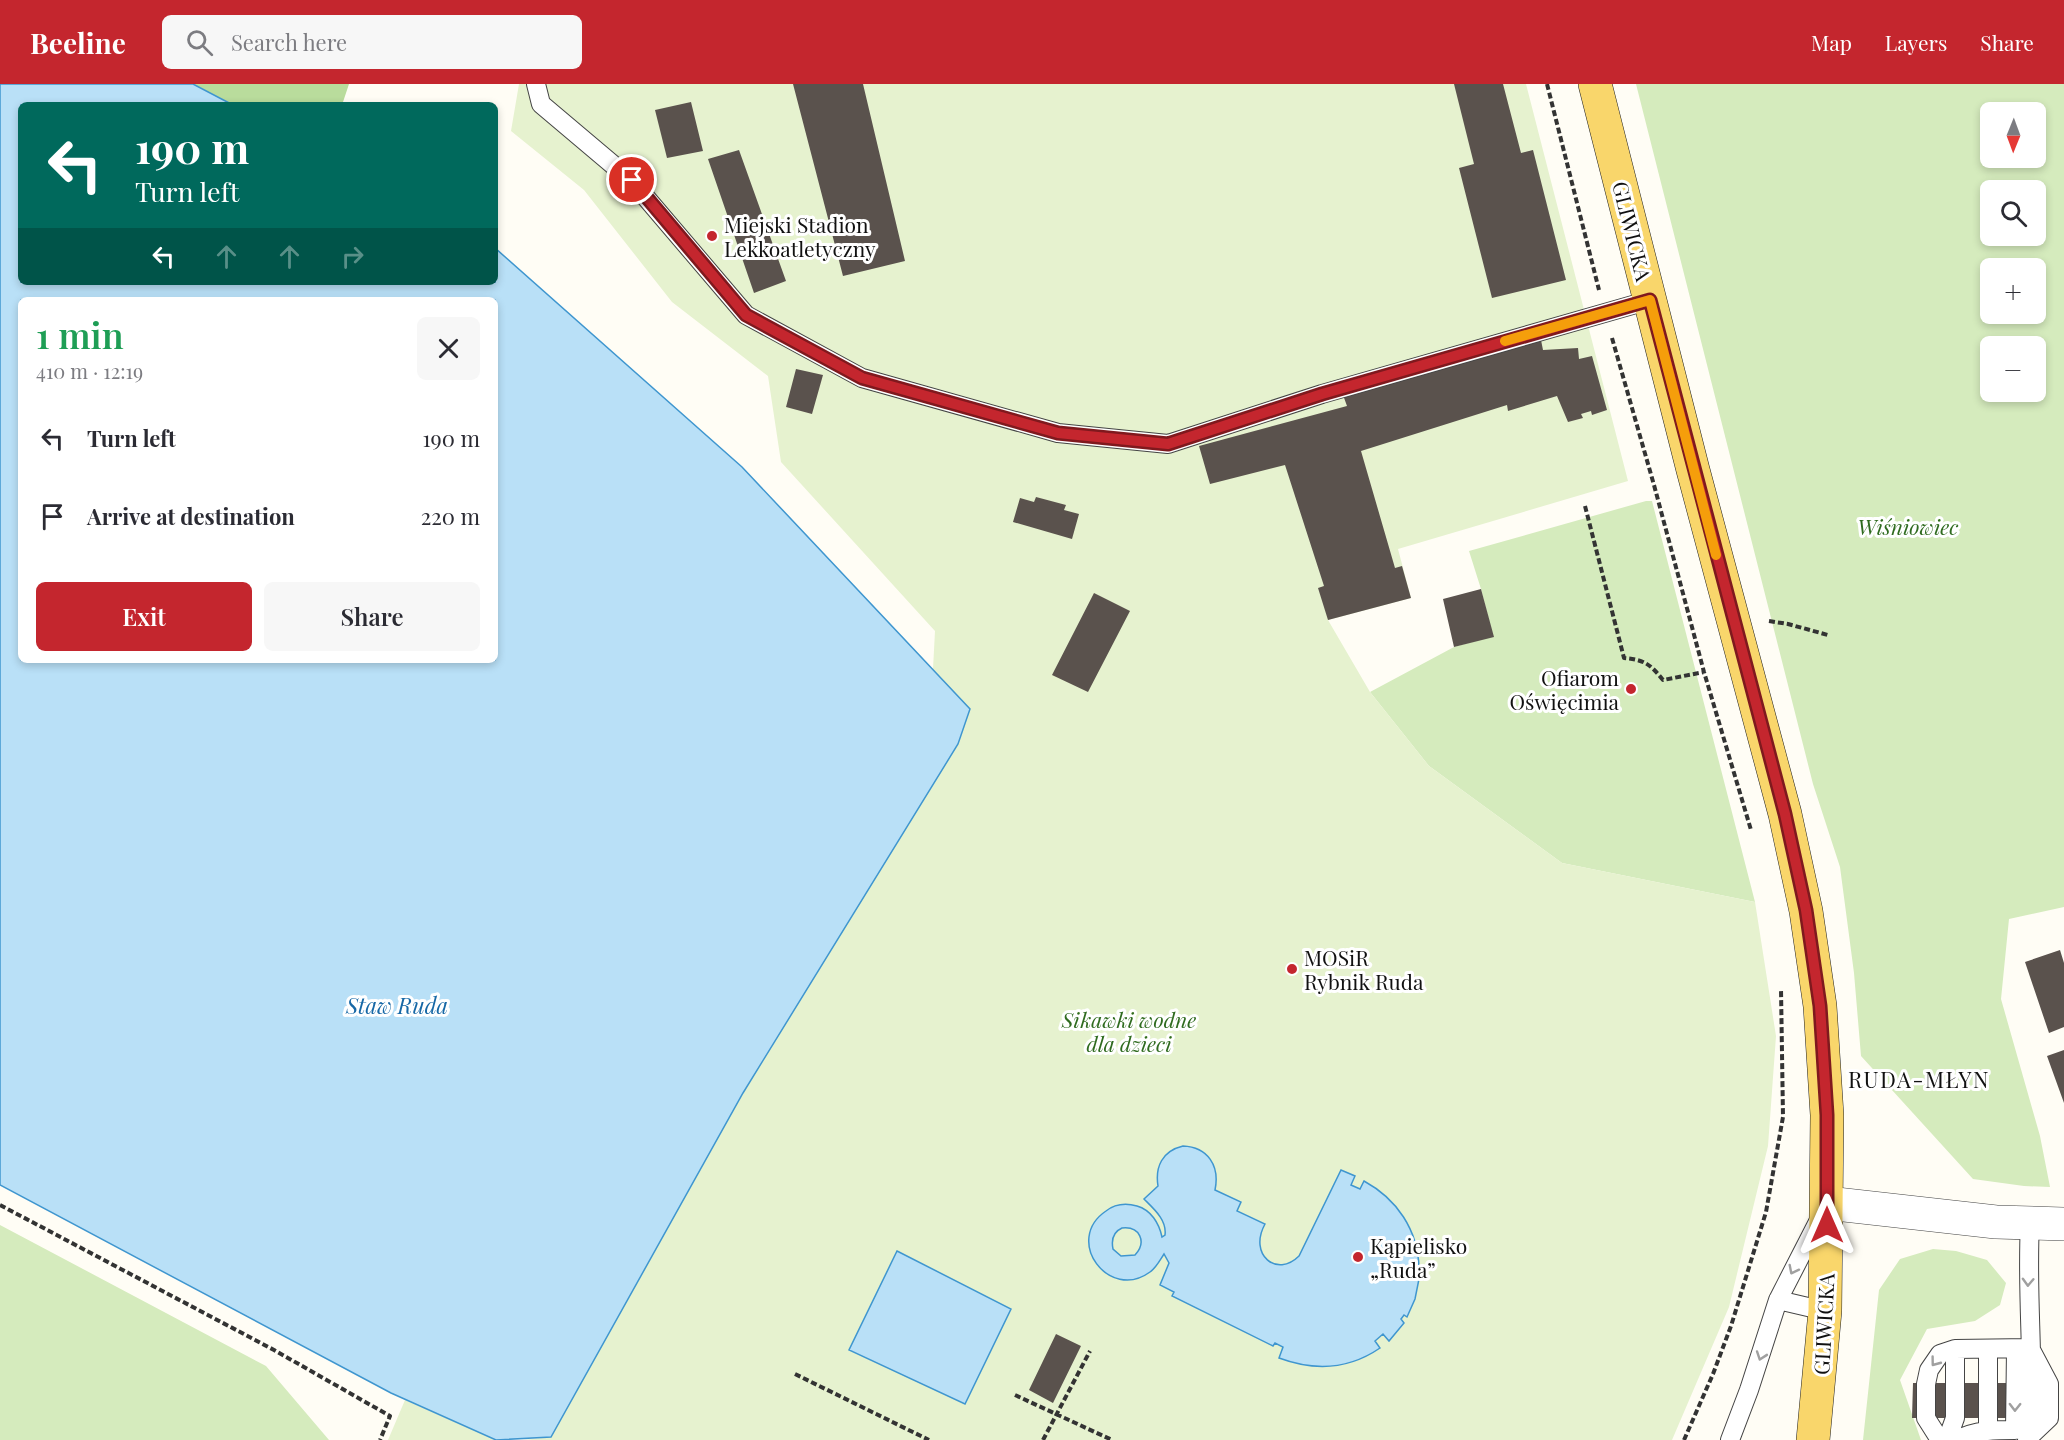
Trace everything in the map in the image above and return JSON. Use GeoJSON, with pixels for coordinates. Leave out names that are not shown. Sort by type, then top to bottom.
{"type":"FeatureCollection","features":[{"type":"Feature","properties":{"kind":"main road","name":"GLIWICKA"},"geometry":{"type":"LineString","coordinates":[[1595,84],[1785,814],[1806,910],[1820,1006],[1827,1115],[1826,1311],[1813,1440]]}},
{"type":"Feature","properties":{"kind":"street"},"geometry":{"type":"LineString","coordinates":[[1827,1203],[2030,1224],[2064,1224]]}},
{"type":"Feature","properties":{"kind":"lane"},"geometry":{"type":"LineString","coordinates":[[536,84],[541,104],[632,180],[746,315],[862,378],[1058,433],[1168,444],[1322,394],[1650,300]]}},
{"type":"Feature","properties":{"kind":"lane"},"geometry":{"type":"LineString","coordinates":[[1730,1440],[1778,1300],[1827,1203]]}},
{"type":"Feature","properties":{"kind":"lane"},"geometry":{"type":"LineString","coordinates":[[1957,1440],[1971,1433],[1988,1430],[2015,1430],[2028,1295],[2030,1224]]}},
{"type":"Feature","properties":{"kind":"lane"},"geometry":{"type":"LineString","coordinates":[[1778,1300],[1826,1311]]}},
{"type":"Feature","properties":{"kind":"lane"},"geometry":{"type":"LineString","coordinates":[[1940,1440],[1926,1418],[1926,1384],[1932,1362],[1940,1354],[1955,1349],[2023,1349]]}},
{"type":"Feature","properties":{"kind":"lane"},"geometry":{"type":"LineString","coordinates":[[1947,1440],[1955,1418],[1955,1349]]}},
{"type":"Feature","properties":{"kind":"lane"},"geometry":{"type":"LineString","coordinates":[[1988,1430],[1989,1349]]}},
{"type":"Feature","properties":{"kind":"lane"},"geometry":{"type":"LineString","coordinates":[[2023,1349],[2032,1383],[2029,1438]]}},
{"type":"Feature","properties":{"kind":"path"},"geometry":{"type":"LineString","coordinates":[[1547,84],[1605,313],[1651,473],[1704,672],[1752,833]]}},
{"type":"Feature","properties":{"kind":"path"},"geometry":{"type":"LineString","coordinates":[[1585,506],[1624,658],[1640,660],[1652,667],[1663,680],[1704,672]]}},
{"type":"Feature","properties":{"kind":"path"},"geometry":{"type":"LineString","coordinates":[[1765,621],[1788,624],[1828,635]]}},
{"type":"Feature","properties":{"kind":"path"},"geometry":{"type":"LineString","coordinates":[[1684,1440],[1731,1326],[1766,1212],[1783,1117],[1781,981]]}},
{"type":"Feature","properties":{"kind":"path"},"geometry":{"type":"LineString","coordinates":[[0,1205],[274,1350],[390,1416],[380,1440]]}},
{"type":"Feature","properties":{"kind":"path"},"geometry":{"type":"LineString","coordinates":[[1043,1440],[1090,1351]]}},
{"type":"Feature","properties":{"kind":"path"},"geometry":{"type":"LineString","coordinates":[[795,1374],[929,1440]]}},
{"type":"Feature","properties":{"kind":"path"},"geometry":{"type":"LineString","coordinates":[[1014,1395],[1112,1440]]}},
{"type":"Feature","properties":{"kind":"green space"},"geometry":{"type":"Polygon","coordinates":[[[193,84],[349,84],[343,102],[227,102],[193,84]]]}},
{"type":"Feature","properties":{"kind":"green space","name":"MOSiR Rybnik Ruda"},"geometry":{"type":"Polygon","coordinates":[[[519,84],[1526,84],[1628,481],[1398,549],[1411,598],[1328,620],[1370,692],[1429,766],[1562,863],[1755,902],[1776,1036],[1768,1146],[1729,1307],[1672,1440],[523,1440],[551,1437],[743,1093],[970,709],[933,669],[935,631],[781,462],[768,376],[672,302],[584,190],[511,131],[519,84]]]}},
{"type":"Feature","properties":{"kind":"green space","name":"Wiśniowiec"},"geometry":{"type":"Polygon","coordinates":[[[1636,84],[2064,84],[2064,907],[2009,919],[2001,999],[2040,1136],[2050,1187],[1973,1179],[1861,1056],[1854,973],[1840,867],[1813,784],[1636,84]]]}},
{"type":"Feature","properties":{"kind":"green space"},"geometry":{"type":"Polygon","coordinates":[[[1652,501],[1755,902],[1562,863],[1429,766],[1370,692],[1454,647],[1493,636],[1469,551],[1652,501]]]}},
{"type":"Feature","properties":{"kind":"green space"},"geometry":{"type":"Polygon","coordinates":[[[0,1225],[266,1366],[329,1440],[0,1440],[0,1225]]]}},
{"type":"Feature","properties":{"kind":"green space"},"geometry":{"type":"Polygon","coordinates":[[[1933,1249],[1956,1251],[1987,1260],[2006,1283],[2000,1305],[1975,1321],[1927,1329],[1900,1380],[1921,1440],[1863,1440],[1879,1290],[1900,1259],[1933,1249]]]}},
{"type":"Feature","properties":{"kind":"green space"},"geometry":{"type":"Polygon","coordinates":[[[405,1400],[496,1440],[388,1440],[405,1400]]]}},
{"type":"Feature","properties":{"kind":"water","name":"Staw Ruda"},"geometry":{"type":"Polygon","coordinates":[[[0,84],[193,84],[227,102],[18,102],[18,285],[498,285],[498,251],[742,467],[970,709],[958,744],[743,1093],[551,1437],[496,1440],[391,1393],[0,1185],[0,84]]]}},
{"type":"Feature","properties":{"kind":"water","name":"Kąpielisko „Ruda”"},"geometry":{"type":"Polygon","coordinates":[[[1192,1147],[1205,1154],[1210,1159],[1216,1173],[1215,1190],[1241,1202],[1237,1211],[1265,1224],[1260,1245],[1262,1254],[1274,1264],[1282,1265],[1299,1256],[1341,1170],[1355,1176],[1351,1185],[1360,1189],[1364,1181],[1376,1188],[1396,1206],[1410,1229],[1418,1254],[1419,1268],[1411,1268],[1410,1279],[1419,1279],[1415,1299],[1407,1317],[1404,1315],[1401,1319],[1404,1323],[1389,1341],[1383,1334],[1375,1341],[1380,1348],[1356,1361],[1343,1364],[1318,1366],[1292,1362],[1279,1358],[1283,1347],[1275,1343],[1273,1346],[1172,1296],[1174,1292],[1160,1285],[1169,1263],[1164,1254],[1150,1272],[1135,1279],[1120,1279],[1107,1274],[1096,1264],[1090,1251],[1089,1237],[1094,1223],[1113,1207],[1133,1205],[1150,1214],[1159,1227],[1162,1237],[1165,1235],[1162,1220],[1144,1199],[1158,1186],[1159,1166],[1165,1156],[1176,1148],[1192,1147]],[[1128,1228],[1119,1230],[1113,1239],[1113,1249],[1121,1256],[1135,1255],[1141,1245],[1137,1232],[1128,1228]]]}},
{"type":"Feature","properties":{"kind":"water"},"geometry":{"type":"Polygon","coordinates":[[[897,1251],[1011,1309],[965,1404],[849,1350],[897,1251]]]}},
{"type":"Feature","properties":{"kind":"building"},"geometry":{"type":"Polygon","coordinates":[[[793,84],[863,84],[905,261],[843,276],[793,84]]]}},
{"type":"Feature","properties":{"kind":"building"},"geometry":{"type":"Polygon","coordinates":[[[1454,84],[1503,84],[1521,153],[1533,150],[1566,280],[1492,298],[1459,168],[1474,164],[1454,84]]]}},
{"type":"Feature","properties":{"kind":"building"},"geometry":{"type":"Polygon","coordinates":[[[691,102],[703,151],[667,158],[655,110],[691,102]]]}},
{"type":"Feature","properties":{"kind":"building"},"geometry":{"type":"Polygon","coordinates":[[[739,150],[786,281],[754,293],[708,159],[739,150]]]}},
{"type":"Feature","properties":{"kind":"building"},"geometry":{"type":"Polygon","coordinates":[[[1541,340],[1543,350],[1578,348],[1579,359],[1592,356],[1607,410],[1592,415],[1591,411],[1581,414],[1583,418],[1568,422],[1557,396],[1508,411],[1507,405],[1361,451],[1395,568],[1402,566],[1411,598],[1328,620],[1318,588],[1324,586],[1285,465],[1210,484],[1199,446],[1347,406],[1343,395],[1541,340]]]}},
{"type":"Feature","properties":{"kind":"building"},"geometry":{"type":"Polygon","coordinates":[[[796,369],[823,375],[812,414],[786,407],[796,369]]]}},
{"type":"Feature","properties":{"kind":"building"},"geometry":{"type":"Polygon","coordinates":[[[1036,497],[1066,505],[1064,510],[1079,514],[1072,539],[1013,522],[1020,498],[1034,502],[1036,497]]]}},
{"type":"Feature","properties":{"kind":"building"},"geometry":{"type":"Polygon","coordinates":[[[1481,589],[1494,637],[1454,647],[1443,599],[1481,589]]]}},
{"type":"Feature","properties":{"kind":"building"},"geometry":{"type":"Polygon","coordinates":[[[1094,593],[1130,611],[1088,692],[1052,675],[1094,593]]]}},
{"type":"Feature","properties":{"kind":"building"},"geometry":{"type":"Polygon","coordinates":[[[2060,950],[2064,963],[2064,1027],[2049,1033],[2025,962],[2060,950]]]}},
{"type":"Feature","properties":{"kind":"building"},"geometry":{"type":"Polygon","coordinates":[[[2064,1050],[2064,1103],[2047,1056],[2064,1050]]]}},
{"type":"Feature","properties":{"kind":"building"},"geometry":{"type":"Polygon","coordinates":[[[1056,1334],[1081,1346],[1053,1403],[1029,1390],[1056,1334]]]}},
{"type":"Feature","properties":{"kind":"building"},"geometry":{"type":"Polygon","coordinates":[[[1913,1383],[2032,1383],[2049,1418],[1912,1418],[1913,1383]]]}},
{"type":"Feature","properties":{"kind":"slow traffic"},"geometry":{"type":"LineString","coordinates":[[1505,341],[1650,300],[1716,555]]}},
{"type":"Feature","properties":{"kind":"place","name":"Miejski Stadion Lekkoatletyczny"},"geometry":{"type":"Point","coordinates":[712,236]}},
{"type":"Feature","properties":{"kind":"place","name":"Ofiarom Oświęcimia"},"geometry":{"type":"Point","coordinates":[1631,689]}},
{"type":"Feature","properties":{"kind":"place","name":"MOSiR Rybnik Ruda"},"geometry":{"type":"Point","coordinates":[1292,969]}},
{"type":"Feature","properties":{"kind":"place","name":"Kąpielisko „Ruda”"},"geometry":{"type":"Point","coordinates":[1358,1257]}},
{"type":"Feature","properties":{"kind":"district","name":"RUDA-MŁYN"},"geometry":{"type":"Point","coordinates":[1919,1079]}},
{"type":"Feature","properties":{"kind":"route"},"geometry":{"type":"LineString","coordinates":[[632,180],[746,315],[862,378],[1058,433],[1168,444],[1322,394],[1650,300],[1785,814],[1806,910],[1820,1006],[1827,1115],[1827,1225]]}},
{"type":"Feature","properties":{"kind":"park label","name":"Sikawki wodne dla dzieci"},"geometry":{"type":"Point","coordinates":[1129,1031]}}]}
